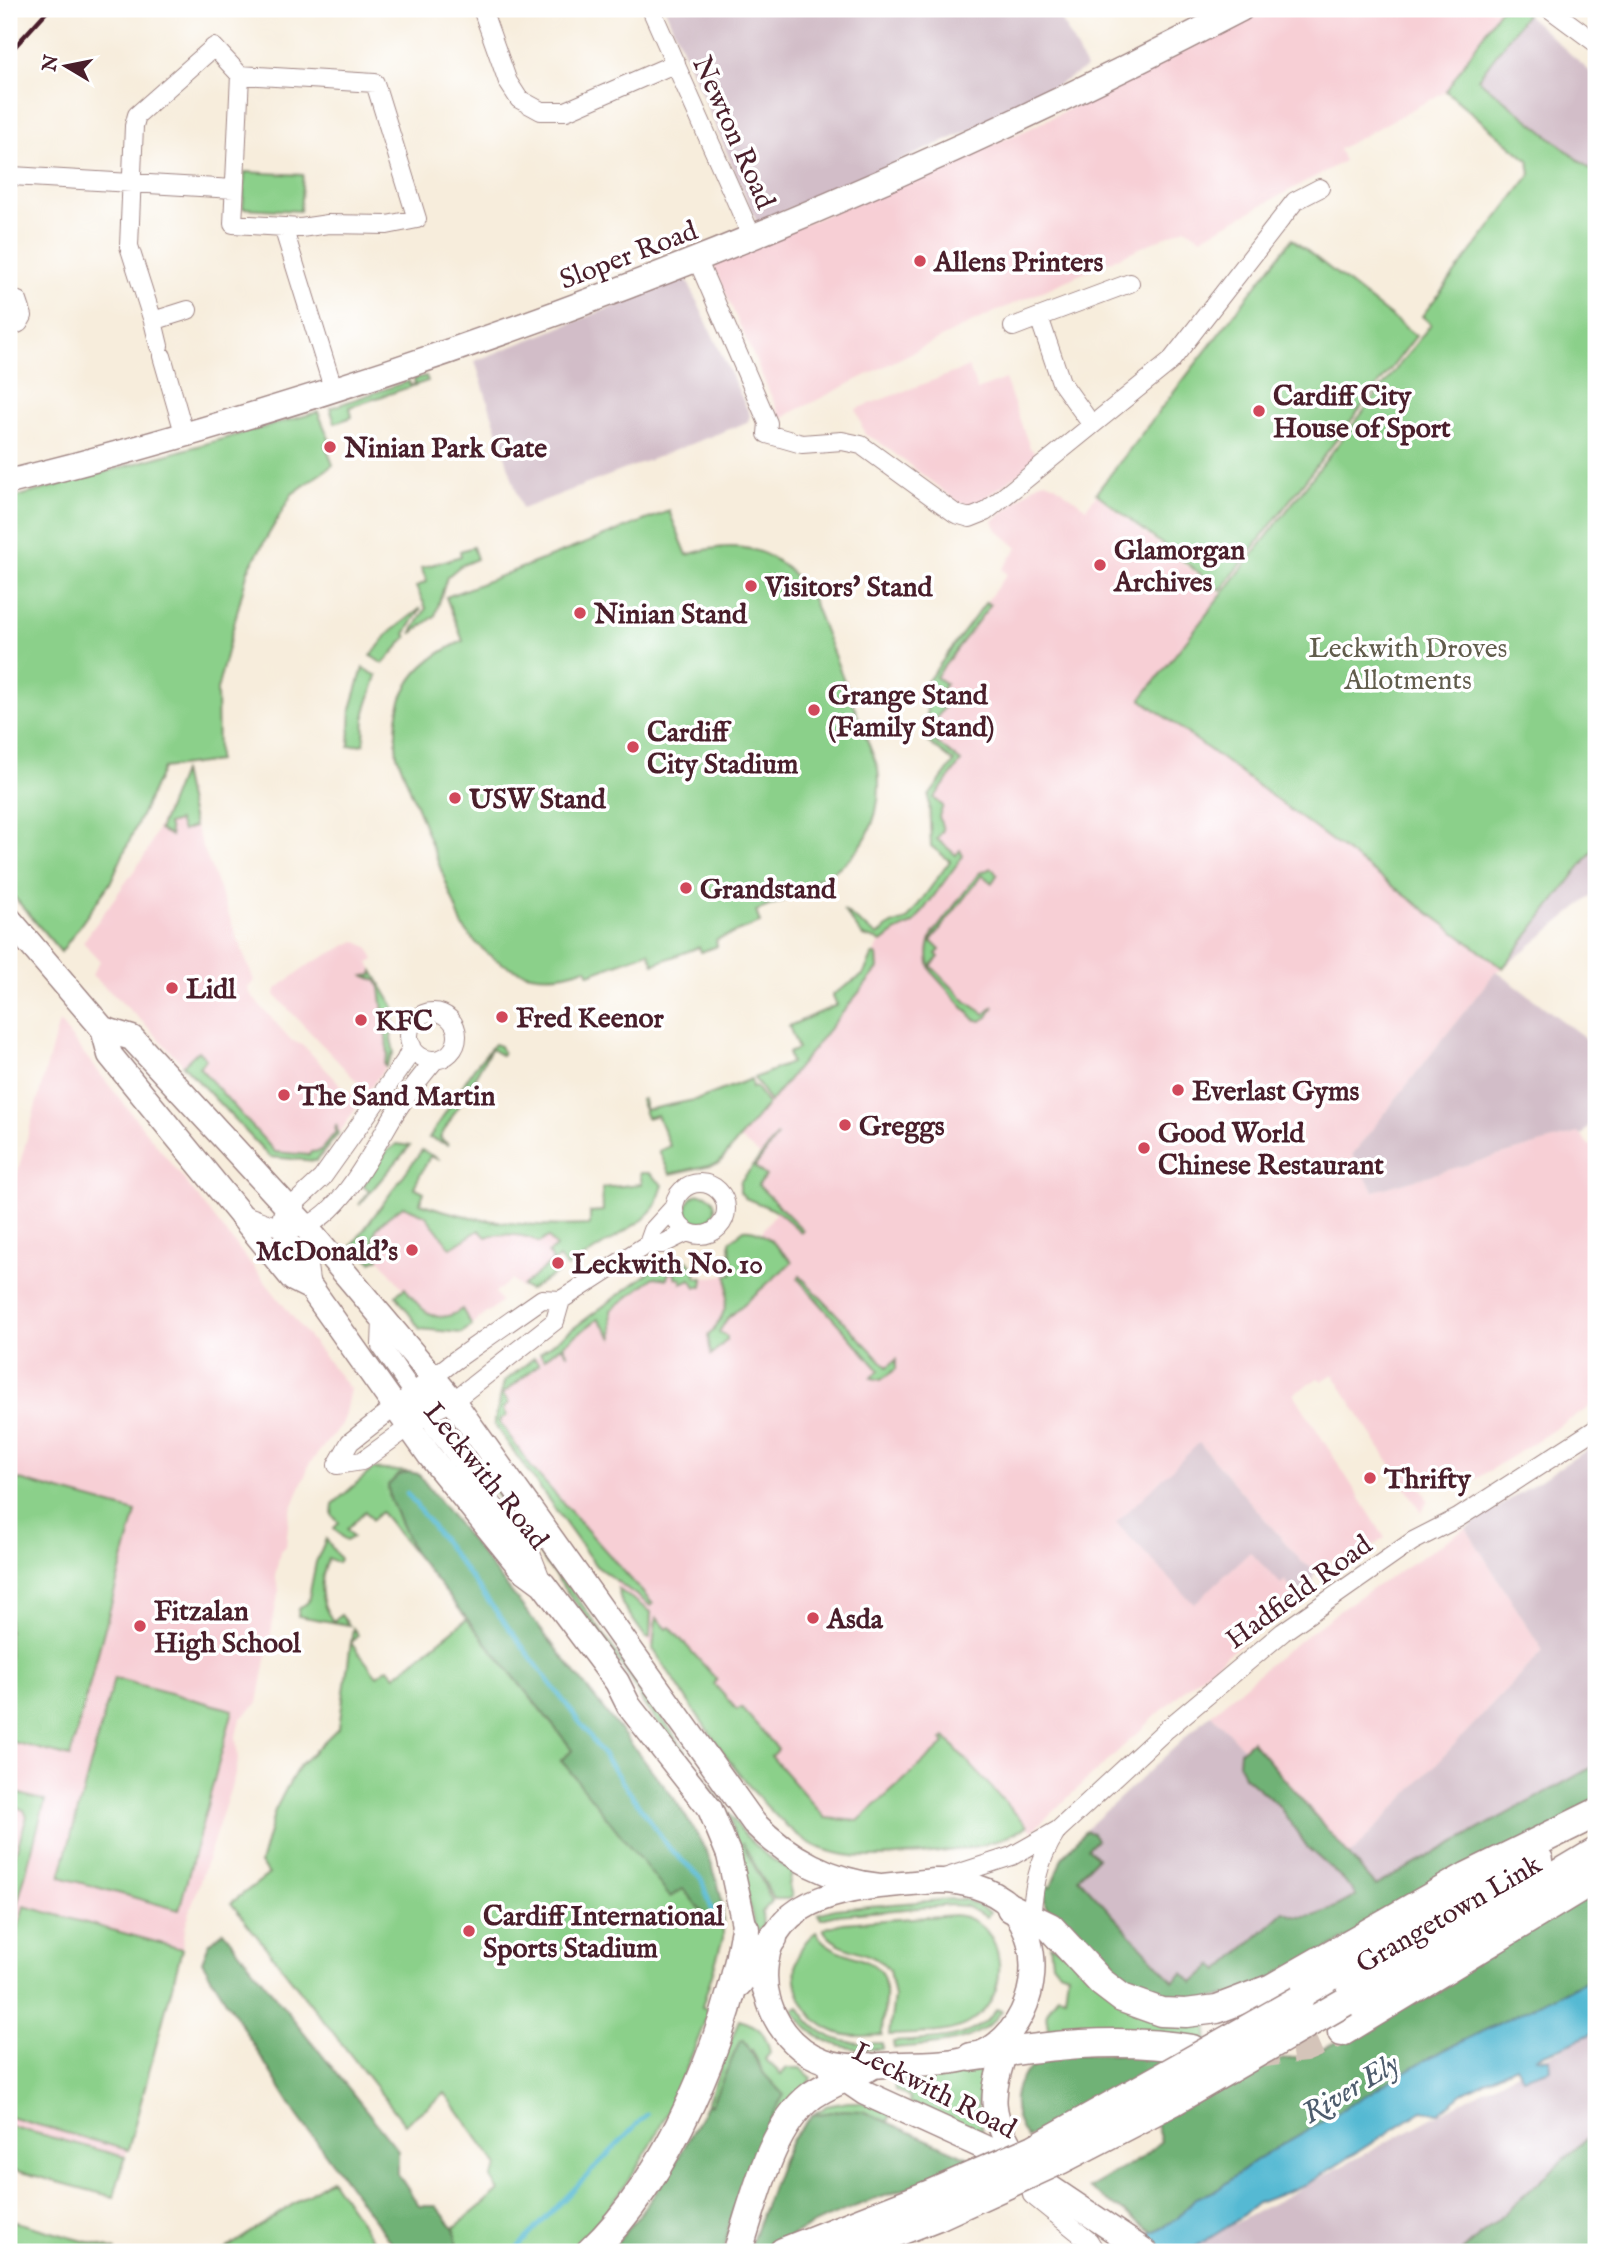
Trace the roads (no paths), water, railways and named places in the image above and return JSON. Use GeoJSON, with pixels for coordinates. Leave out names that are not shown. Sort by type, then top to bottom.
{"type":"FeatureCollection","features":[{"type":"Feature","properties":{"kind":"main road","name":"Sloper Road"},"geometry":{"type":"LineString","coordinates":[[9,482],[185,436],[334,391],[477,343],[697,259],[1010,123],[1241,9]]}},
{"type":"Feature","properties":{"kind":"main road","name":"Leckwith Road"},"geometry":{"type":"LineString","coordinates":[[9,921],[103,1029],[110,1055],[293,1279],[311,1288],[411,1411],[520,1567],[543,1584],[617,1682],[629,1706],[717,1821],[732,1864],[745,1928],[755,1961],[777,2021],[790,2040],[818,2060],[856,2073],[865,2093],[972,2141],[1034,2176],[1146,2252]]}},
{"type":"Feature","properties":{"kind":"main road","name":"Leckwith Road"},"geometry":{"type":"LineString","coordinates":[[103,1029],[132,1038],[291,1220],[398,1334],[431,1378],[453,1401],[754,1823],[786,1851],[824,1872],[880,1886]]}},
{"type":"Feature","properties":{"kind":"main road"},"geometry":{"type":"LineString","coordinates":[[732,1991],[784,1922],[804,1905],[837,1894],[880,1886],[936,1881],[967,1884],[994,1895],[1021,1913],[1051,1927],[1101,1982],[1122,1998],[1161,2012],[1217,2010],[1283,1983],[1468,1877],[1596,1813]]}},
{"type":"Feature","properties":{"kind":"main road","name":"Grangetown Link"},"geometry":{"type":"LineString","coordinates":[[933,2205],[1299,2000],[1596,1825]]}},
{"type":"Feature","properties":{"kind":"main road","name":"Grangetown Link"},"geometry":{"type":"LineString","coordinates":[[933,2205],[1060,2160],[1174,2101],[1596,1852]]}},
{"type":"Feature","properties":{"kind":"main road"},"geometry":{"type":"LineString","coordinates":[[1342,2032],[1596,1878]]}},
{"type":"Feature","properties":{"kind":"main road"},"geometry":{"type":"LineString","coordinates":[[1009,2039],[1029,1998],[1033,1966],[1021,1913]]}},
{"type":"Feature","properties":{"kind":"main road"},"geometry":{"type":"LineString","coordinates":[[590,2252],[639,2195],[663,2158],[692,2097],[732,1991],[745,1928]]}},
{"type":"Feature","properties":{"kind":"main road"},"geometry":{"type":"LineString","coordinates":[[766,1992],[766,1959],[773,1938]]}},
{"type":"Feature","properties":{"kind":"main road","name":"Leckwith Road"},"geometry":{"type":"LineString","coordinates":[[1009,2039],[995,2084],[994,2110],[1003,2137],[1034,2176]]}},
{"type":"Feature","properties":{"kind":"main road"},"geometry":{"type":"LineString","coordinates":[[738,2250],[775,2146],[789,2119],[811,2096],[856,2073],[971,2057],[1009,2039],[1044,2046],[1115,2042],[1192,2049]]}},
{"type":"Feature","properties":{"kind":"main road"},"geometry":{"type":"LineString","coordinates":[[783,2252],[933,2205]]}},
{"type":"Feature","properties":{"kind":"main road"},"geometry":{"type":"LineString","coordinates":[[846,2252],[933,2205]]}},
{"type":"Feature","properties":{"kind":"street"},"geometry":{"type":"LineString","coordinates":[[482,9],[508,82],[519,99],[541,111],[566,111],[676,63]]}},
{"type":"Feature","properties":{"kind":"street","name":"Newton Road"},"geometry":{"type":"LineString","coordinates":[[651,9],[752,237]]}},
{"type":"Feature","properties":{"kind":"street"},"geometry":{"type":"LineString","coordinates":[[1550,9],[1596,43]]}},
{"type":"Feature","properties":{"kind":"street"},"geometry":{"type":"LineString","coordinates":[[185,436],[129,246],[137,115],[214,47],[240,75],[375,83],[417,219],[387,225],[284,227],[233,224],[240,75]]}},
{"type":"Feature","properties":{"kind":"street"},"geometry":{"type":"LineString","coordinates":[[12,176],[234,190]]}},
{"type":"Feature","properties":{"kind":"street"},"geometry":{"type":"LineString","coordinates":[[697,259],[768,423],[767,434],[802,444],[842,441],[861,445],[959,516],[970,518],[985,512],[1170,362],[1295,201],[1320,188]]}},
{"type":"Feature","properties":{"kind":"street"},"geometry":{"type":"LineString","coordinates":[[284,227],[334,391]]}},
{"type":"Feature","properties":{"kind":"street"},"geometry":{"type":"LineString","coordinates":[[1013,327],[1130,283]]}},
{"type":"Feature","properties":{"kind":"street"},"geometry":{"type":"LineString","coordinates":[[9,298],[18,301],[23,316],[19,323],[9,328]]}},
{"type":"Feature","properties":{"kind":"street"},"geometry":{"type":"LineString","coordinates":[[153,321],[188,310]]}},
{"type":"Feature","properties":{"kind":"street"},"geometry":{"type":"LineString","coordinates":[[1039,317],[1061,382],[1092,425]]}},
{"type":"Feature","properties":{"kind":"street"},"geometry":{"type":"LineString","coordinates":[[241,1214],[291,1220],[347,1192],[381,1142],[387,1126],[435,1060],[449,1054],[457,1042],[457,1033],[449,1017],[433,1012],[418,1017],[410,1031],[412,1046],[417,1054],[435,1060]]}},
{"type":"Feature","properties":{"kind":"street"},"geometry":{"type":"LineString","coordinates":[[311,1288],[308,1266],[282,1233],[405,1061],[412,1046]]}},
{"type":"Feature","properties":{"kind":"street"},"geometry":{"type":"LineString","coordinates":[[411,1411],[431,1378],[542,1299],[561,1300],[648,1244],[663,1244],[687,1233],[705,1236],[714,1232],[726,1215],[724,1199],[712,1186],[697,1183],[680,1192],[674,1208],[653,1230],[648,1244]]}},
{"type":"Feature","properties":{"kind":"street"},"geometry":{"type":"LineString","coordinates":[[674,1208],[678,1224],[687,1233]]}},
{"type":"Feature","properties":{"kind":"street"},"geometry":{"type":"LineString","coordinates":[[411,1411],[453,1401],[555,1321],[561,1300]]}},
{"type":"Feature","properties":{"kind":"street"},"geometry":{"type":"LineString","coordinates":[[382,1320],[381,1346],[401,1371],[411,1411]]}},
{"type":"Feature","properties":{"kind":"street"},"geometry":{"type":"LineString","coordinates":[[411,1411],[426,1394],[431,1378]]}},
{"type":"Feature","properties":{"kind":"street","name":"Hadfield Road"},"geometry":{"type":"LineString","coordinates":[[1058,1830],[1207,1693],[1314,1609],[1413,1541],[1458,1518],[1596,1429]]}},
{"type":"Feature","properties":{"kind":"street"},"geometry":{"type":"LineString","coordinates":[[936,1881],[1012,1856],[1058,1830]]}},
{"type":"Feature","properties":{"kind":"street"},"geometry":{"type":"LineString","coordinates":[[1021,1913],[1058,1830]]}},
{"type":"Feature","properties":{"kind":"street"},"geometry":{"type":"LineString","coordinates":[[1034,2176],[1032,2195],[1093,2247]]}},
{"type":"Feature","properties":{"kind":"water"},"geometry":{"type":"Polygon","coordinates":[[[1596,1976],[1596,2032],[1535,2058],[1549,2059],[1550,2069],[1523,2078],[1516,2066],[1466,2091],[1439,2113],[1422,2111],[1307,2184],[1257,2203],[1232,2224],[1187,2252],[1117,2252],[1177,2219],[1195,2198],[1217,2190],[1255,2161],[1432,2056],[1596,1976]]]}},
{"type":"Feature","properties":{"kind":"waterway"},"geometry":{"type":"LineString","coordinates":[[407,1493],[587,1732],[670,1849],[701,1878],[715,1919]]}},
{"type":"Feature","properties":{"kind":"waterway"},"geometry":{"type":"LineString","coordinates":[[513,2252],[647,2114]]}},
{"type":"Feature","properties":{"kind":"tunnel"},"geometry":{"type":"LineString","coordinates":[[1250,2055],[1305,2048],[1342,2032]]}},
{"type":"Feature","properties":{"kind":"railway"},"geometry":{"type":"LineString","coordinates":[[9,53],[49,9]]}},
{"type":"Feature","properties":{"kind":"place","name":"Allens Printers"},"geometry":{"type":"Point","coordinates":[920,261]}},
{"type":"Feature","properties":{"kind":"place","name":"Cardiff City House of Sport"},"geometry":{"type":"Point","coordinates":[1259,411]}},
{"type":"Feature","properties":{"kind":"place","name":"Ninian Park Gate"},"geometry":{"type":"Point","coordinates":[330,447]}},
{"type":"Feature","properties":{"kind":"place","name":"Glamorgan Archives"},"geometry":{"type":"Point","coordinates":[1100,565]}},
{"type":"Feature","properties":{"kind":"place","name":"Visitors' Stand"},"geometry":{"type":"Point","coordinates":[751,586]}},
{"type":"Feature","properties":{"kind":"place","name":"Ninian Stand"},"geometry":{"type":"Point","coordinates":[580,613]}},
{"type":"Feature","properties":{"kind":"place","name":"Grange Stand (Family Stand)"},"geometry":{"type":"Point","coordinates":[814,710]}},
{"type":"Feature","properties":{"kind":"place","name":"Cardiff City Stadium"},"geometry":{"type":"Point","coordinates":[633,747]}},
{"type":"Feature","properties":{"kind":"place","name":"USW Stand"},"geometry":{"type":"Point","coordinates":[455,798]}},
{"type":"Feature","properties":{"kind":"place","name":"Grandstand"},"geometry":{"type":"Point","coordinates":[686,888]}},
{"type":"Feature","properties":{"kind":"place","name":"Lidl"},"geometry":{"type":"Point","coordinates":[172,988]}},
{"type":"Feature","properties":{"kind":"place","name":"Fred Keenor"},"geometry":{"type":"Point","coordinates":[502,1017]}},
{"type":"Feature","properties":{"kind":"place","name":"KFC"},"geometry":{"type":"Point","coordinates":[361,1020]}},
{"type":"Feature","properties":{"kind":"place","name":"Everlast Gyms"},"geometry":{"type":"Point","coordinates":[1178,1090]}},
{"type":"Feature","properties":{"kind":"place","name":"The Sand Martin"},"geometry":{"type":"Point","coordinates":[284,1095]}},
{"type":"Feature","properties":{"kind":"place","name":"Greggs"},"geometry":{"type":"Point","coordinates":[845,1125]}},
{"type":"Feature","properties":{"kind":"place","name":"Good World Chinese Restaurant"},"geometry":{"type":"Point","coordinates":[1144,1148]}},
{"type":"Feature","properties":{"kind":"place","name":"McDonald's"},"geometry":{"type":"Point","coordinates":[412,1250]}},
{"type":"Feature","properties":{"kind":"place","name":"Leckwith No. 10"},"geometry":{"type":"Point","coordinates":[558,1263]}},
{"type":"Feature","properties":{"kind":"place","name":"Thrifty"},"geometry":{"type":"Point","coordinates":[1370,1478]}},
{"type":"Feature","properties":{"kind":"place","name":"Asda"},"geometry":{"type":"Point","coordinates":[813,1618]}},
{"type":"Feature","properties":{"kind":"place","name":"Fitzalan High School"},"geometry":{"type":"Point","coordinates":[140,1626]}},
{"type":"Feature","properties":{"kind":"place","name":"Cardiff International Sports Stadium"},"geometry":{"type":"Point","coordinates":[469,1931]}},
{"type":"Feature","properties":{"kind":"park label","name":"Leckwith Droves Allotments"},"geometry":{"type":"Point","coordinates":[1408,663]}},
{"type":"Feature","properties":{"kind":"water label","name":"River Ely"},"geometry":{"type":"Point","coordinates":[1350,2088]}}]}
